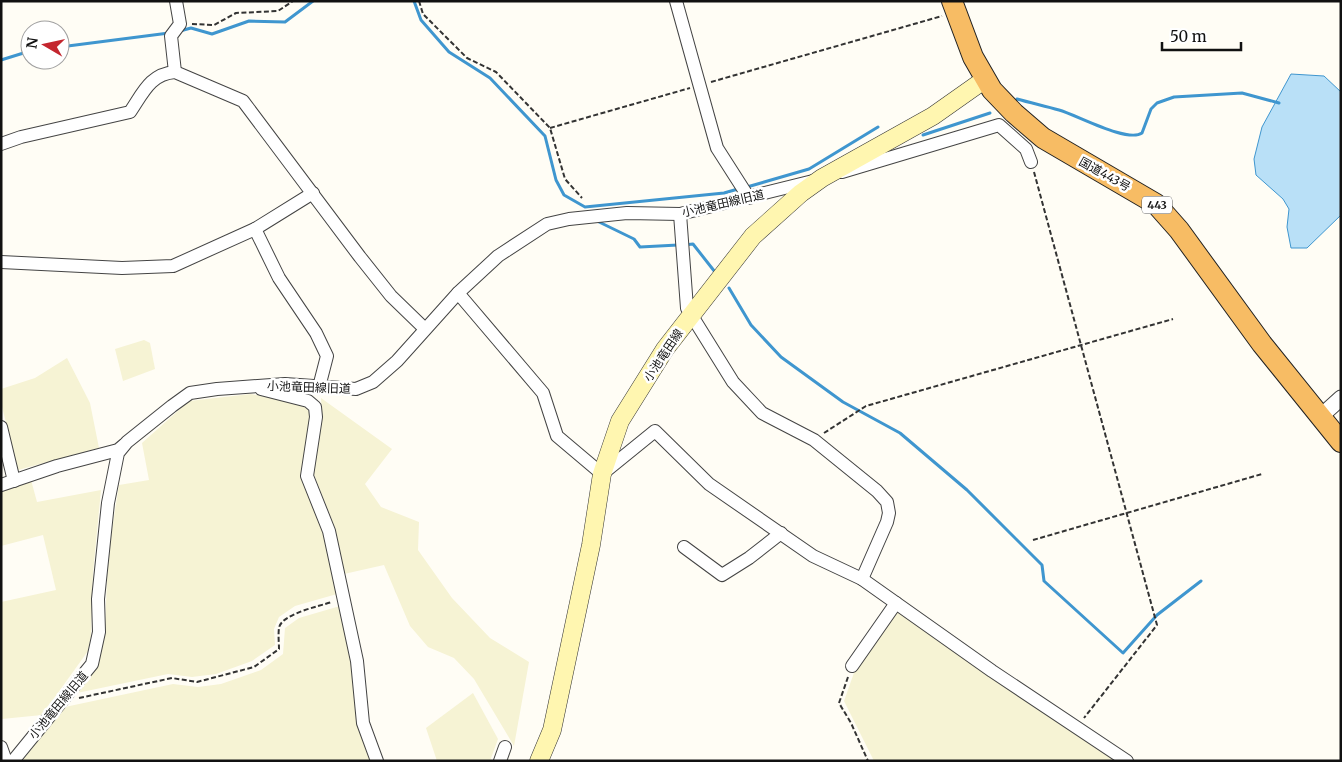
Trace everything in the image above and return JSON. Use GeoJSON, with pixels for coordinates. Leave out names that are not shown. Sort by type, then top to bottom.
{"type":"FeatureCollection","features":[{"type":"Feature","properties":{"kind":"highway","name":"国道443号"},"geometry":{"type":"LineString","coordinates":[[954,7],[984,80],[1014,113],[1043,138],[1156,204],[1179,230],[1262,344],[1341,442]]}},
{"type":"Feature","properties":{"kind":"main road","name":"小池竜田線"},"geometry":{"type":"LineString","coordinates":[[539,761],[552,730],[591,545],[602,474],[620,421],[665,349],[753,236],[801,193],[822,178],[933,116],[984,80]]}},
{"type":"Feature","properties":{"kind":"street"},"geometry":{"type":"LineString","coordinates":[[175,72],[171,36],[180,24],[176,1]]}},
{"type":"Feature","properties":{"kind":"street"},"geometry":{"type":"LineString","coordinates":[[676,1],[717,148],[744,191]]}},
{"type":"Feature","properties":{"kind":"street"},"geometry":{"type":"LineString","coordinates":[[1,144],[21,136],[130,112],[148,83],[155,77],[175,72],[243,101],[391,296],[424,328]]}},
{"type":"Feature","properties":{"kind":"street","name":"小池竜田線旧道"},"geometry":{"type":"LineString","coordinates":[[13,761],[92,664],[99,632],[98,599],[109,494],[118,453],[127,442],[190,393],[285,384],[356,389],[373,382],[396,361],[424,328],[458,293],[498,256],[548,224],[569,219],[627,213],[680,214],[744,191],[822,178],[999,125],[1026,149],[1031,162]]}},
{"type":"Feature","properties":{"kind":"street"},"geometry":{"type":"LineString","coordinates":[[1,262],[122,268],[173,266],[255,229],[313,193]]}},
{"type":"Feature","properties":{"kind":"street"},"geometry":{"type":"LineString","coordinates":[[680,214],[687,308],[733,382],[762,413],[814,440],[877,491],[887,502],[889,513],[887,522],[862,579]]}},
{"type":"Feature","properties":{"kind":"street"},"geometry":{"type":"LineString","coordinates":[[255,229],[279,278],[316,333],[327,356],[318,387]]}},
{"type":"Feature","properties":{"kind":"street"},"geometry":{"type":"LineString","coordinates":[[458,293],[543,393],[557,436],[602,474],[655,431],[709,484],[813,556],[862,579],[992,671],[1078,726],[1127,761]]}},
{"type":"Feature","properties":{"kind":"street"},"geometry":{"type":"LineString","coordinates":[[248,386],[308,401],[314,407],[316,417],[307,476],[329,531],[358,661],[363,723],[377,761]]}},
{"type":"Feature","properties":{"kind":"street"},"geometry":{"type":"LineString","coordinates":[[1320,417],[1341,398]]}},
{"type":"Feature","properties":{"kind":"street"},"geometry":{"type":"LineString","coordinates":[[1,427],[14,481]]}},
{"type":"Feature","properties":{"kind":"street"},"geometry":{"type":"LineString","coordinates":[[1,485],[57,466],[118,450],[127,442]]}},
{"type":"Feature","properties":{"kind":"street"},"geometry":{"type":"LineString","coordinates":[[684,547],[722,575],[749,558],[781,533]]}},
{"type":"Feature","properties":{"kind":"street"},"geometry":{"type":"LineString","coordinates":[[852,666],[896,603]]}},
{"type":"Feature","properties":{"kind":"street"},"geometry":{"type":"LineString","coordinates":[[1,747],[6,761]]}},
{"type":"Feature","properties":{"kind":"street"},"geometry":{"type":"LineString","coordinates":[[500,761],[505,747]]}},
{"type":"Feature","properties":{"kind":"path"},"geometry":{"type":"LineString","coordinates":[[180,24],[214,25],[236,13],[278,11],[293,1]]}},
{"type":"Feature","properties":{"kind":"path"},"geometry":{"type":"LineString","coordinates":[[419,1],[423,14],[467,58],[496,72],[550,128],[566,179],[582,198]]}},
{"type":"Feature","properties":{"kind":"path"},"geometry":{"type":"LineString","coordinates":[[550,128],[700,85],[954,7]]}},
{"type":"Feature","properties":{"kind":"path"},"geometry":{"type":"LineString","coordinates":[[1031,162],[1157,625],[1078,726]]}},
{"type":"Feature","properties":{"kind":"path"},"geometry":{"type":"LineString","coordinates":[[814,440],[866,406],[1173,319]]}},
{"type":"Feature","properties":{"kind":"path"},"geometry":{"type":"LineString","coordinates":[[1033,540],[1262,474]]}},
{"type":"Feature","properties":{"kind":"path"},"geometry":{"type":"LineString","coordinates":[[60,702],[172,678],[197,682],[254,667],[279,649],[279,627],[283,621],[299,612],[343,599]]}},
{"type":"Feature","properties":{"kind":"path"},"geometry":{"type":"LineString","coordinates":[[852,666],[839,703],[851,722],[868,761]]}},
{"type":"Feature","properties":{"kind":"shaded area"},"geometry":{"type":"Polygon","coordinates":[[[144,340],[150,343],[155,369],[123,381],[115,349],[144,340]]]}},
{"type":"Feature","properties":{"kind":"shaded area"},"geometry":{"type":"Polygon","coordinates":[[[67,358],[90,403],[99,448],[18,470],[1,403],[1,389],[35,378],[67,358]]]}},
{"type":"Feature","properties":{"kind":"shaded area"},"geometry":{"type":"Polygon","coordinates":[[[251,394],[305,405],[310,413],[302,476],[323,533],[337,594],[295,606],[279,617],[274,629],[275,645],[252,661],[216,674],[192,677],[168,674],[77,693],[97,665],[105,629],[108,555],[119,485],[149,480],[142,443],[189,401],[251,394]]]}},
{"type":"Feature","properties":{"kind":"shaded area"},"geometry":{"type":"Polygon","coordinates":[[[321,398],[392,449],[365,484],[381,507],[419,522],[418,550],[452,598],[490,638],[529,662],[514,746],[474,679],[454,658],[428,647],[410,626],[384,565],[344,574],[335,528],[313,472],[322,417],[321,398]]]}},
{"type":"Feature","properties":{"kind":"shaded area"},"geometry":{"type":"Polygon","coordinates":[[[31,480],[37,502],[101,490],[93,573],[91,636],[88,651],[42,715],[2,719],[1,602],[56,590],[43,535],[1,546],[1,491],[31,480]]]}},
{"type":"Feature","properties":{"kind":"shaded area"},"geometry":{"type":"Polygon","coordinates":[[[340,606],[373,761],[22,761],[65,707],[173,684],[198,687],[221,684],[261,670],[283,654],[285,628],[299,618],[340,606]]]}},
{"type":"Feature","properties":{"kind":"shaded area"},"geometry":{"type":"Polygon","coordinates":[[[897,606],[1117,761],[874,761],[844,701],[856,667],[897,606]]]}},
{"type":"Feature","properties":{"kind":"shaded area"},"geometry":{"type":"Polygon","coordinates":[[[473,693],[498,739],[490,761],[437,761],[426,728],[473,693]]]}},
{"type":"Feature","properties":{"kind":"water"},"geometry":{"type":"Polygon","coordinates":[[[1291,74],[1324,76],[1341,92],[1341,215],[1307,248],[1291,248],[1287,227],[1289,209],[1283,199],[1256,175],[1254,159],[1262,127],[1291,74]]]}},
{"type":"Feature","properties":{"kind":"waterway"},"geometry":{"type":"LineString","coordinates":[[180,31],[191,28],[212,34],[249,21],[285,22],[313,1]]}},
{"type":"Feature","properties":{"kind":"waterway"},"geometry":{"type":"LineString","coordinates":[[414,1],[421,20],[449,52],[490,78],[545,136],[556,180],[564,195],[585,207],[724,193],[738,189]]}},
{"type":"Feature","properties":{"kind":"waterway"},"geometry":{"type":"LineString","coordinates":[[70,46],[169,33]]}},
{"type":"Feature","properties":{"kind":"waterway"},"geometry":{"type":"LineString","coordinates":[[1,60],[20,54]]}},
{"type":"Feature","properties":{"kind":"waterway"},"geometry":{"type":"LineString","coordinates":[[1017,99],[1059,110],[1114,131],[1135,135],[1142,133],[1151,109],[1157,103],[1174,97],[1242,93],[1279,103]]}},
{"type":"Feature","properties":{"kind":"waterway"},"geometry":{"type":"LineString","coordinates":[[923,135],[990,113]]}},
{"type":"Feature","properties":{"kind":"waterway"},"geometry":{"type":"LineString","coordinates":[[747,187],[809,169],[878,127]]}},
{"type":"Feature","properties":{"kind":"waterway"},"geometry":{"type":"LineString","coordinates":[[597,221],[634,239],[640,247],[678,245]]}},
{"type":"Feature","properties":{"kind":"waterway"},"geometry":{"type":"LineString","coordinates":[[684,245],[693,244],[715,272]]}},
{"type":"Feature","properties":{"kind":"waterway"},"geometry":{"type":"LineString","coordinates":[[729,288],[751,325],[781,357],[843,402],[900,433],[967,490],[1042,565],[1044,581],[1123,653],[1157,615],[1201,581]]}}]}
